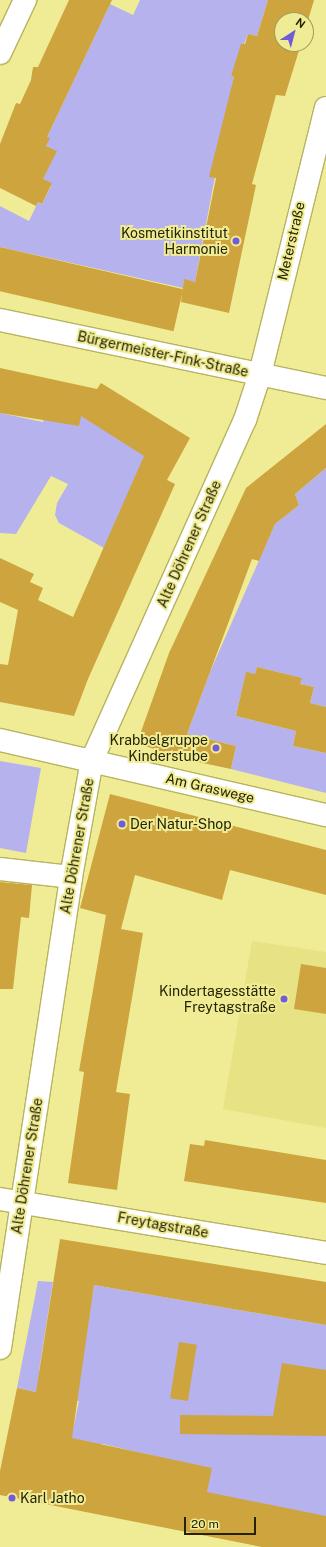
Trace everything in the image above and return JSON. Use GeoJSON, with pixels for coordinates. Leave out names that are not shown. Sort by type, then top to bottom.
{"type":"FeatureCollection","features":[{"type":"Feature","properties":{"kind":"street"},"geometry":{"type":"LineString","coordinates":[[0,53],[25,0]]}},
{"type":"Feature","properties":{"kind":"street","name":"Meterstraße"},"geometry":{"type":"LineString","coordinates":[[260,374],[326,108]]}},
{"type":"Feature","properties":{"kind":"street","name":"Bürgermeister-Fink-Straße"},"geometry":{"type":"LineString","coordinates":[[0,320],[326,388]]}},
{"type":"Feature","properties":{"kind":"street","name":"Alte Döhrener Straße"},"geometry":{"type":"LineString","coordinates":[[0,1348],[71,877],[92,760],[245,420],[260,374]]}},
{"type":"Feature","properties":{"kind":"street","name":"Am Graswege"},"geometry":{"type":"LineString","coordinates":[[0,740],[326,815]]}},
{"type":"Feature","properties":{"kind":"street"},"geometry":{"type":"LineString","coordinates":[[0,869],[71,877]]}},
{"type":"Feature","properties":{"kind":"street","name":"Freytagstraße"},"geometry":{"type":"LineString","coordinates":[[0,1199],[22,1201],[326,1253]]}},
{"type":"Feature","properties":{"kind":"shaded area"},"geometry":{"type":"Polygon","coordinates":[[[140,0],[268,0],[257,36],[248,34],[231,76],[234,77],[195,282],[184,280],[183,288],[0,247],[0,206],[29,221],[38,202],[42,204],[51,186],[43,179],[56,151],[46,146],[47,137],[110,4],[133,15],[140,0]]]}},
{"type":"Feature","properties":{"kind":"shaded area"},"geometry":{"type":"Polygon","coordinates":[[[0,413],[43,422],[44,418],[81,416],[146,453],[104,548],[59,523],[55,515],[57,503],[68,484],[51,476],[16,534],[0,533],[0,413]]]}},
{"type":"Feature","properties":{"kind":"shaded area"},"geometry":{"type":"Polygon","coordinates":[[[326,468],[326,707],[310,703],[314,687],[300,684],[301,678],[257,667],[255,674],[246,673],[236,716],[296,731],[293,746],[326,753],[326,793],[231,769],[236,746],[187,734],[210,672],[275,524],[299,505],[295,494],[326,468]]]}},
{"type":"Feature","properties":{"kind":"shaded area"},"geometry":{"type":"Polygon","coordinates":[[[0,761],[41,768],[26,853],[0,848],[0,761]]]}},
{"type":"Feature","properties":{"kind":"shaded area","name":"Kindertagesstätte Freytagstraße"},"geometry":{"type":"Polygon","coordinates":[[[252,941],[326,952],[326,1128],[223,1109],[252,941]]]}},
{"type":"Feature","properties":{"kind":"shaded area"},"geometry":{"type":"Polygon","coordinates":[[[38,1281],[53,1282],[39,1371],[79,1378],[94,1285],[326,1325],[326,1516],[204,1507],[179,1462],[103,1444],[71,1445],[44,1424],[73,1430],[79,1401],[17,1388],[38,1281]]]}},
{"type":"Feature","properties":{"kind":"building"},"geometry":{"type":"Polygon","coordinates":[[[69,0],[112,0],[47,137],[50,138],[46,146],[57,151],[43,179],[52,183],[42,204],[38,202],[36,206],[0,188],[0,144],[16,103],[20,104],[31,80],[33,67],[38,67],[69,0]]]}},
{"type":"Feature","properties":{"kind":"building"},"geometry":{"type":"Polygon","coordinates":[[[268,0],[314,0],[310,12],[274,12],[274,52],[299,52],[285,96],[276,95],[252,184],[256,185],[229,313],[181,302],[184,279],[195,282],[216,178],[209,177],[234,77],[231,76],[241,44],[245,44],[248,34],[257,36],[268,0]]]}},
{"type":"Feature","properties":{"kind":"building"},"geometry":{"type":"Polygon","coordinates":[[[0,247],[183,289],[174,331],[0,291],[0,247]]]}},
{"type":"Feature","properties":{"kind":"building"},"geometry":{"type":"Polygon","coordinates":[[[0,368],[97,389],[101,383],[190,438],[167,480],[175,484],[88,679],[74,716],[0,702],[0,664],[8,665],[18,610],[0,602],[0,558],[34,574],[30,582],[43,588],[38,600],[73,617],[144,456],[81,416],[79,426],[0,413],[0,368]]]}},
{"type":"Feature","properties":{"kind":"building"},"geometry":{"type":"Polygon","coordinates":[[[326,424],[326,468],[295,494],[299,505],[275,524],[259,561],[252,559],[187,734],[236,746],[231,769],[179,758],[137,743],[169,653],[246,488],[326,424]]]}},
{"type":"Feature","properties":{"kind":"building"},"geometry":{"type":"Polygon","coordinates":[[[257,667],[302,678],[300,684],[314,687],[310,703],[326,707],[326,753],[293,746],[296,731],[236,716],[246,672],[255,674],[257,667]]]}},
{"type":"Feature","properties":{"kind":"building"},"geometry":{"type":"Polygon","coordinates":[[[110,794],[326,850],[326,895],[230,870],[222,900],[135,875],[121,929],[143,933],[116,1092],[130,1094],[117,1190],[68,1183],[84,1072],[79,1071],[106,915],[80,908],[110,794]]]}},
{"type":"Feature","properties":{"kind":"building"},"geometry":{"type":"Polygon","coordinates":[[[0,882],[32,885],[29,918],[21,917],[13,989],[0,989],[0,882]]]}},
{"type":"Feature","properties":{"kind":"building"},"geometry":{"type":"Polygon","coordinates":[[[301,964],[326,968],[326,1014],[294,1009],[301,964]]]}},
{"type":"Feature","properties":{"kind":"building"},"geometry":{"type":"Polygon","coordinates":[[[205,1140],[326,1160],[326,1203],[184,1181],[190,1144],[204,1146],[205,1140]]]}},
{"type":"Feature","properties":{"kind":"building"},"geometry":{"type":"Polygon","coordinates":[[[60,1239],[326,1282],[326,1325],[94,1285],[72,1438],[212,1468],[207,1492],[326,1516],[326,1547],[262,1547],[0,1495],[0,1471],[17,1388],[36,1392],[60,1239]]]}},
{"type":"Feature","properties":{"kind":"building"},"geometry":{"type":"Polygon","coordinates":[[[179,1342],[197,1345],[188,1401],[170,1398],[179,1342]]]}},
{"type":"Feature","properties":{"kind":"building"},"geometry":{"type":"Polygon","coordinates":[[[282,1363],[326,1370],[326,1436],[180,1434],[180,1415],[273,1416],[282,1363]]]}},
{"type":"Feature","properties":{"kind":"place","name":"Kosmetikinstitut Harmonie"},"geometry":{"type":"Point","coordinates":[236,241]}},
{"type":"Feature","properties":{"kind":"place","name":"Krabbelgruppe Kinderstube"},"geometry":{"type":"Point","coordinates":[216,748]}},
{"type":"Feature","properties":{"kind":"place","name":"Der Natur-Shop"},"geometry":{"type":"Point","coordinates":[122,824]}},
{"type":"Feature","properties":{"kind":"place","name":"Kindertagesstätte Freytagstraße"},"geometry":{"type":"Point","coordinates":[284,999]}},
{"type":"Feature","properties":{"kind":"place","name":"Karl Jatho"},"geometry":{"type":"Point","coordinates":[12,1498]}}]}
